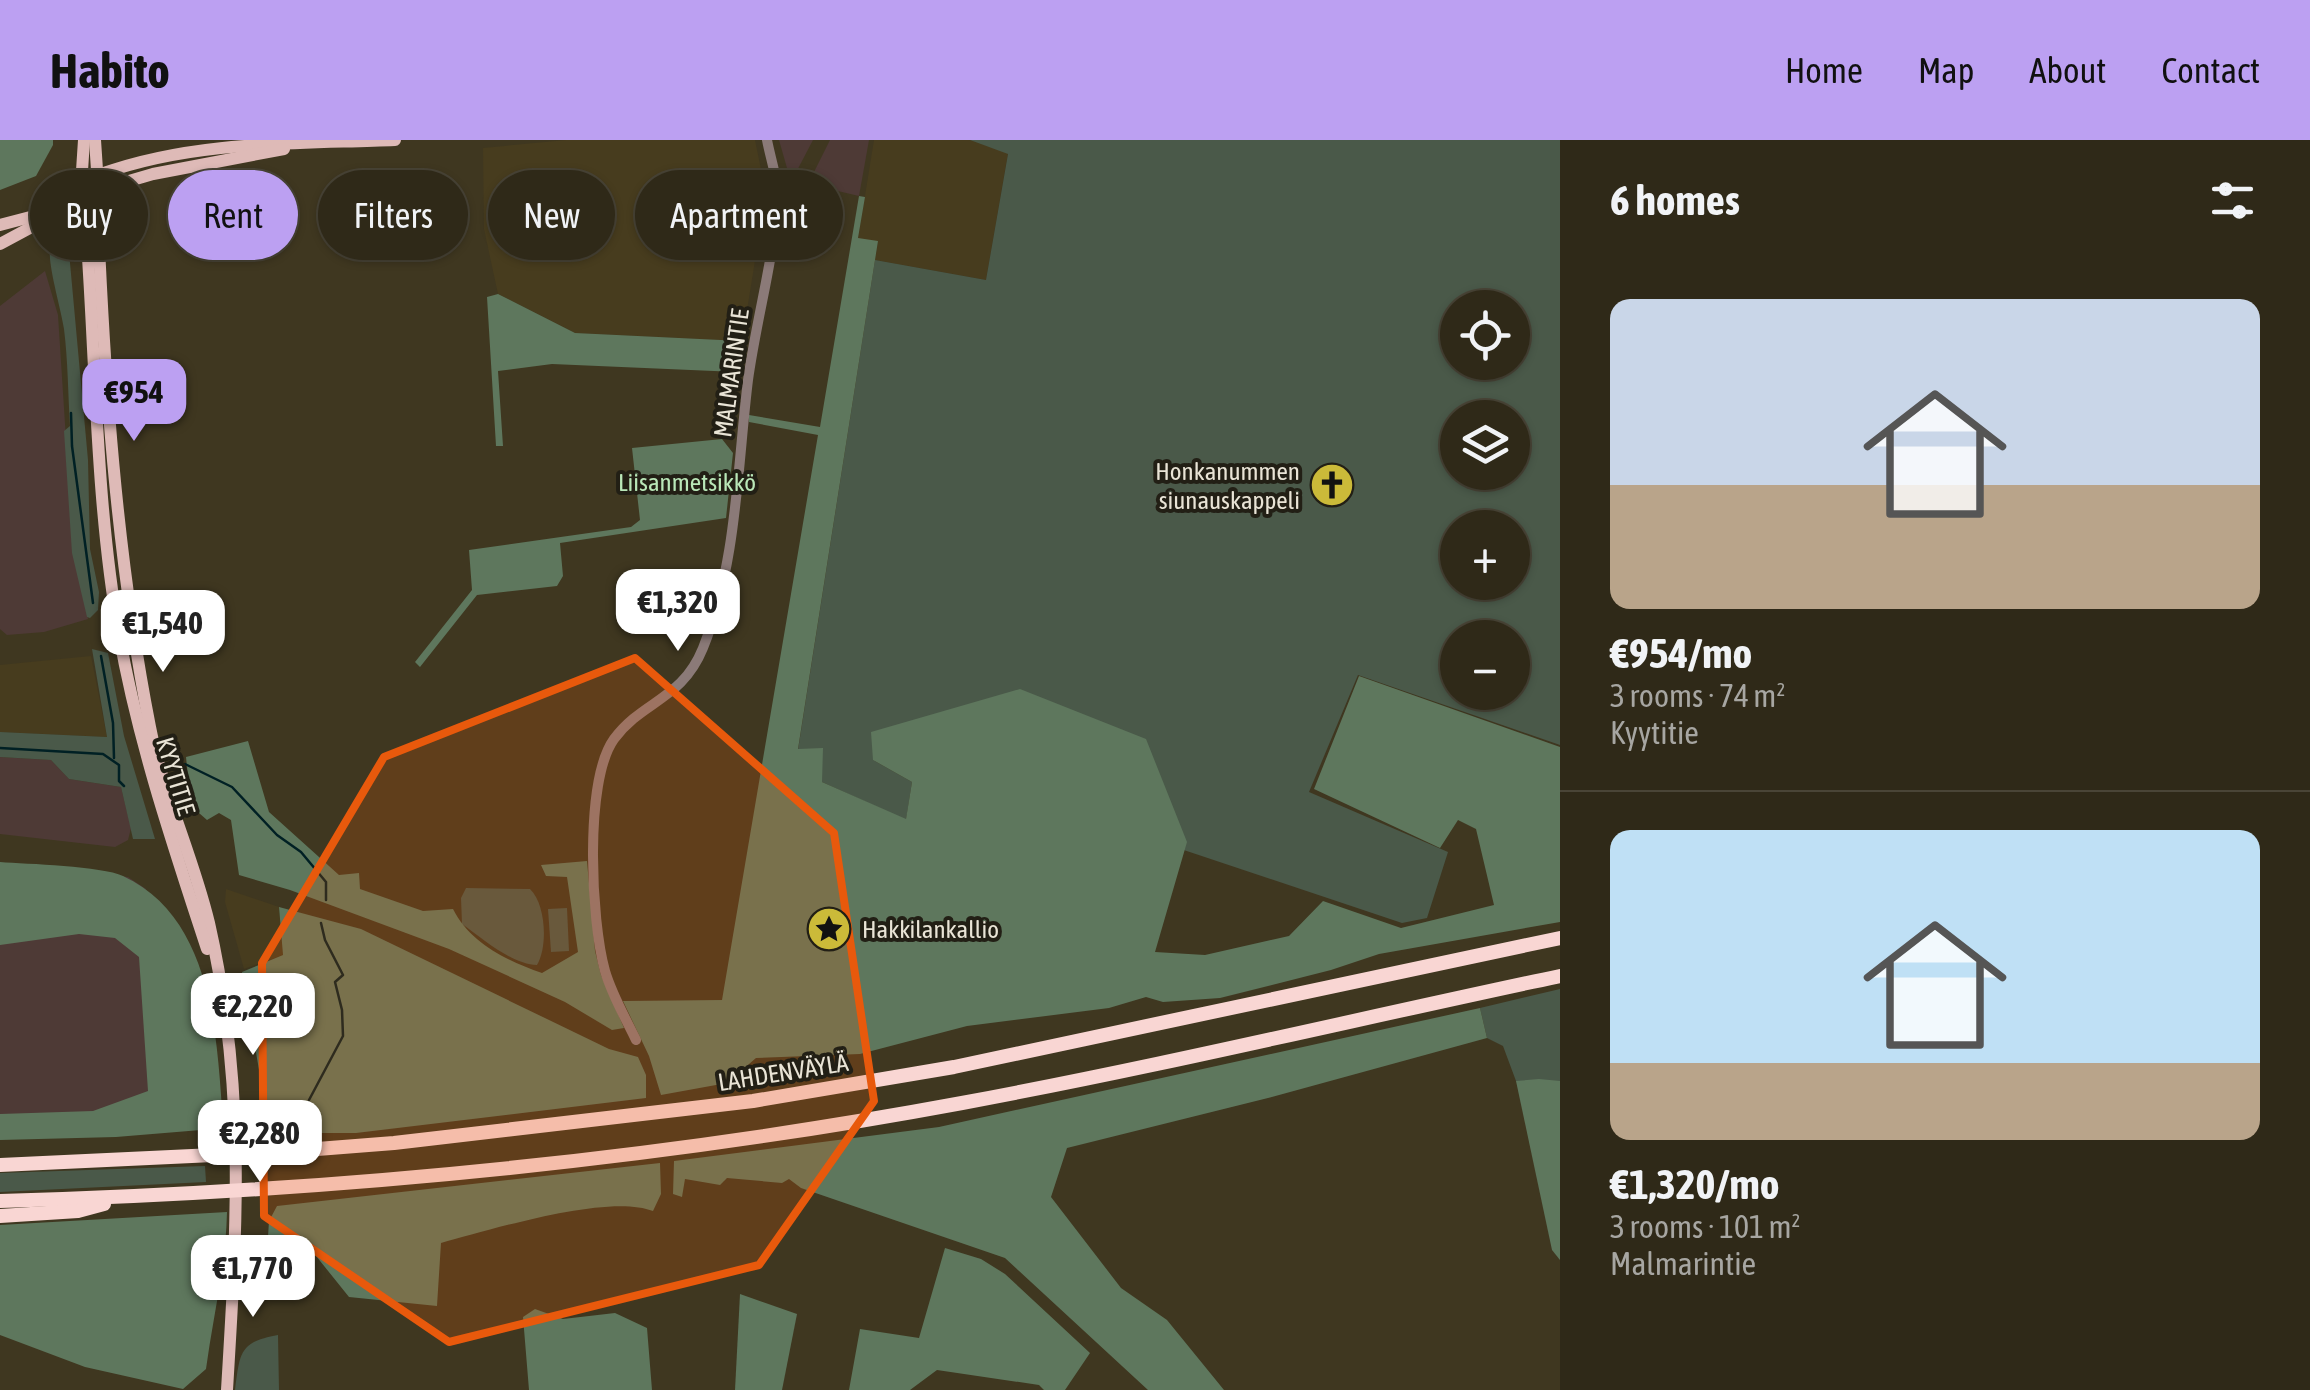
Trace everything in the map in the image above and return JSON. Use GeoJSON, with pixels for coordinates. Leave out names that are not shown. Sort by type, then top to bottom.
{"type":"FeatureCollection","features":[{"type":"Feature","properties":{"kind":"highway","name":"LAHDENVÄYLÄ"},"geometry":{"type":"LineString","coordinates":[[0,1163],[279,1152],[477,1135],[767,1099],[954,1067],[1560,938]]}},
{"type":"Feature","properties":{"kind":"highway"},"geometry":{"type":"LineString","coordinates":[[0,1201],[210,1194],[537,1166],[962,1103],[1560,976]]}},
{"type":"Feature","properties":{"kind":"highway"},"geometry":{"type":"LineString","coordinates":[[0,1216],[78,1210],[129,1198]]}},
{"type":"Feature","properties":{"kind":"main road"},"geometry":{"type":"LineString","coordinates":[[84,140],[94,170]]}},
{"type":"Feature","properties":{"kind":"main road"},"geometry":{"type":"LineString","coordinates":[[95,140],[96,170]]}},
{"type":"Feature","properties":{"kind":"main road"},"geometry":{"type":"LineString","coordinates":[[122,170],[210,150],[265,144],[395,140]]}},
{"type":"Feature","properties":{"kind":"main road"},"geometry":{"type":"LineString","coordinates":[[0,225],[30,218]]}},
{"type":"Feature","properties":{"kind":"main road"},"geometry":{"type":"LineString","coordinates":[[0,244],[30,228]]}},
{"type":"Feature","properties":{"kind":"main road","name":"KYYTITIE"},"geometry":{"type":"LineString","coordinates":[[87,260],[108,557],[119,632],[137,726],[223,1000],[232,1055],[238,1182],[227,1390]]}},
{"type":"Feature","properties":{"kind":"street","name":"MALMARINTIE"},"geometry":{"type":"LineString","coordinates":[[636,1040],[605,971],[600,945],[594,856],[598,782],[605,756],[616,737],[630,721],[689,676],[709,632],[734,521],[749,376],[778,206],[766,140]]}},
{"type":"Feature","properties":{"kind":"highlighted area"},"geometry":{"type":"Polygon","coordinates":[[[635,658],[834,833],[874,1101],[759,1265],[449,1342],[264,1216],[262,963],[384,757],[635,658]]]}},
{"type":"Feature","properties":{"kind":"shaded area"},"geometry":{"type":"Polygon","coordinates":[[[566,140],[755,140],[761,170],[635,170],[635,260],[755,260],[742,341],[575,333],[498,294],[491,260],[615,260],[615,170],[488,170],[488,248],[484,229],[483,148],[566,140]]]}},
{"type":"Feature","properties":{"kind":"shaded area"},"geometry":{"type":"Polygon","coordinates":[[[779,140],[813,140],[797,170],[788,170],[779,140]]]}},
{"type":"Feature","properties":{"kind":"shaded area"},"geometry":{"type":"Polygon","coordinates":[[[830,140],[869,140],[859,196],[843,192],[843,170],[815,170],[830,140]]]}},
{"type":"Feature","properties":{"kind":"shaded area"},"geometry":{"type":"Polygon","coordinates":[[[874,140],[970,140],[1008,153],[986,280],[875,260],[878,242],[858,239],[874,140]]]}},
{"type":"Feature","properties":{"kind":"shaded area"},"geometry":{"type":"Polygon","coordinates":[[[45,271],[58,315],[73,548],[88,619],[44,632],[7,635],[0,629],[0,306],[45,271]]]}},
{"type":"Feature","properties":{"kind":"shaded area"},"geometry":{"type":"Polygon","coordinates":[[[91,656],[107,737],[0,732],[0,665],[91,656]]]}},
{"type":"Feature","properties":{"kind":"shaded area"},"geometry":{"type":"Polygon","coordinates":[[[0,757],[51,760],[69,779],[121,787],[131,828],[128,840],[115,847],[0,834],[0,757]]]}},
{"type":"Feature","properties":{"kind":"shaded area"},"geometry":{"type":"Polygon","coordinates":[[[76,871],[128,877],[146,889],[189,1103],[99,1114],[0,1115],[0,933],[76,871]]]}},
{"type":"Feature","properties":{"kind":"shaded area"},"geometry":{"type":"Polygon","coordinates":[[[226,889],[279,907],[283,955],[244,969],[225,902],[226,889]]]}},
{"type":"Feature","properties":{"kind":"green space"},"geometry":{"type":"Polygon","coordinates":[[[0,140],[53,140],[39,170],[30,170],[30,178],[0,190],[0,140]]]}},
{"type":"Feature","properties":{"kind":"green space"},"geometry":{"type":"Polygon","coordinates":[[[970,140],[1560,140],[1560,745],[1459,710],[1530,710],[1530,620],[1440,620],[1440,703],[1358,675],[1309,792],[1448,852],[1427,918],[1402,923],[1109,825],[873,760],[912,782],[906,820],[822,782],[798,750],[875,260],[986,280],[1008,154],[970,140]]]}},
{"type":"Feature","properties":{"kind":"green space"},"geometry":{"type":"Polygon","coordinates":[[[859,196],[865,197],[858,238],[878,241],[798,749],[823,748],[822,782],[906,819],[912,782],[873,760],[871,732],[1020,689],[1146,739],[1187,842],[1155,952],[1205,955],[1289,936],[1323,901],[1401,928],[1494,905],[1476,829],[1458,820],[1440,848],[1314,789],[1359,676],[1440,705],[1440,710],[1455,710],[1560,747],[1560,922],[1379,954],[1220,998],[1163,1002],[1146,997],[1109,1008],[967,1026],[860,1054],[756,1058],[727,1083],[661,1095],[649,1056],[623,1001],[722,1000],[818,435],[749,422],[749,415],[820,427],[859,196]]]}},
{"type":"Feature","properties":{"kind":"green space"},"geometry":{"type":"Polygon","coordinates":[[[50,260],[70,260],[88,460],[90,549],[99,592],[98,610],[90,618],[72,553],[64,431],[70,426],[66,353],[50,260]]]}},
{"type":"Feature","properties":{"kind":"green space"},"geometry":{"type":"Polygon","coordinates":[[[498,294],[575,333],[742,341],[737,372],[552,364],[498,371],[503,446],[496,446],[487,297],[498,294]]]}},
{"type":"Feature","properties":{"kind":"green space","name":"Liisanmetsikkö"},"geometry":{"type":"Polygon","coordinates":[[[722,439],[733,453],[726,518],[560,543],[563,576],[557,586],[477,595],[420,667],[415,662],[472,590],[469,550],[631,527],[640,520],[632,448],[722,439]]]}},
{"type":"Feature","properties":{"kind":"green space"},"geometry":{"type":"Polygon","coordinates":[[[92,649],[108,653],[124,736],[155,839],[133,839],[121,787],[69,779],[51,760],[0,757],[0,732],[107,737],[92,649]]]}},
{"type":"Feature","properties":{"kind":"green space"},"geometry":{"type":"Polygon","coordinates":[[[248,741],[269,812],[339,875],[359,873],[360,889],[423,911],[453,909],[479,941],[542,973],[578,952],[567,877],[546,876],[541,865],[587,861],[595,951],[624,1028],[612,1030],[565,1002],[449,949],[239,875],[231,820],[219,813],[207,820],[191,806],[186,757],[248,741]]]}},
{"type":"Feature","properties":{"kind":"green space"},"geometry":{"type":"Polygon","coordinates":[[[0,862],[82,868],[123,876],[154,896],[178,923],[207,990],[219,1065],[224,1137],[205,1136],[201,1130],[0,1140],[0,1114],[93,1111],[148,1091],[139,957],[115,938],[79,934],[0,945],[0,862]]]}},
{"type":"Feature","properties":{"kind":"green space"},"geometry":{"type":"Polygon","coordinates":[[[466,888],[530,889],[544,926],[537,965],[508,956],[462,924],[461,898],[466,888]]]}},
{"type":"Feature","properties":{"kind":"green space"},"geometry":{"type":"Polygon","coordinates":[[[279,907],[361,929],[609,1049],[638,1057],[646,1075],[646,1098],[356,1133],[270,1133],[242,972],[283,955],[279,907]]]}},
{"type":"Feature","properties":{"kind":"green space"},"geometry":{"type":"Polygon","coordinates":[[[567,908],[569,951],[551,952],[548,909],[567,908]]]}},
{"type":"Feature","properties":{"kind":"green space"},"geometry":{"type":"Polygon","coordinates":[[[1560,989],[1560,1081],[1516,1081],[1503,1046],[1487,1038],[1480,1008],[1560,989]]]}},
{"type":"Feature","properties":{"kind":"green space"},"geometry":{"type":"Polygon","coordinates":[[[1480,1008],[1487,1038],[1067,1148],[1051,1197],[1121,1288],[1167,1320],[1224,1390],[1148,1390],[1005,1258],[801,1188],[789,1179],[782,1183],[727,1178],[720,1185],[685,1179],[682,1197],[673,1194],[674,1161],[939,1127],[1480,1008]]]}},
{"type":"Feature","properties":{"kind":"green space"},"geometry":{"type":"Polygon","coordinates":[[[1516,1081],[1560,1081],[1560,1260],[1552,1250],[1516,1081]]]}},
{"type":"Feature","properties":{"kind":"green space"},"geometry":{"type":"Polygon","coordinates":[[[660,1163],[661,1194],[653,1211],[633,1207],[579,1210],[441,1243],[437,1306],[349,1297],[300,1236],[296,1253],[282,1254],[277,1270],[266,1268],[269,1221],[277,1206],[660,1163]]]}},
{"type":"Feature","properties":{"kind":"green space"},"geometry":{"type":"Polygon","coordinates":[[[205,1166],[206,1182],[0,1192],[0,1173],[205,1166]]]}},
{"type":"Feature","properties":{"kind":"green space"},"geometry":{"type":"Polygon","coordinates":[[[227,1212],[206,1369],[183,1389],[85,1367],[0,1335],[0,1225],[227,1212]]]}},
{"type":"Feature","properties":{"kind":"green space"},"geometry":{"type":"Polygon","coordinates":[[[945,1248],[981,1259],[1005,1274],[1090,1353],[1065,1390],[1044,1390],[1039,1385],[937,1370],[910,1390],[849,1390],[860,1329],[919,1338],[945,1248]]]}},
{"type":"Feature","properties":{"kind":"green space"},"geometry":{"type":"Polygon","coordinates":[[[740,1294],[797,1314],[782,1390],[735,1390],[740,1294]]]}},
{"type":"Feature","properties":{"kind":"green space"},"geometry":{"type":"Polygon","coordinates":[[[535,1309],[563,1319],[615,1313],[647,1328],[652,1390],[529,1390],[523,1317],[535,1309]]]}},
{"type":"Feature","properties":{"kind":"green space"},"geometry":{"type":"Polygon","coordinates":[[[278,1335],[279,1390],[235,1390],[244,1351],[256,1341],[278,1335]]]}},
{"type":"Feature","properties":{"kind":"waterway"},"geometry":{"type":"LineString","coordinates":[[71,413],[93,603]]}},
{"type":"Feature","properties":{"kind":"waterway"},"geometry":{"type":"LineString","coordinates":[[101,656],[113,723],[114,758]]}},
{"type":"Feature","properties":{"kind":"waterway"},"geometry":{"type":"LineString","coordinates":[[0,748],[103,754],[119,765],[119,781],[124,786]]}},
{"type":"Feature","properties":{"kind":"waterway"},"geometry":{"type":"LineString","coordinates":[[185,764],[232,787],[277,835],[301,852],[326,882],[326,900]]}},
{"type":"Feature","properties":{"kind":"waterway"},"geometry":{"type":"LineString","coordinates":[[309,1100],[343,1036],[335,982],[343,975],[321,923]]}},
{"type":"Feature","properties":{"kind":"waterway"},"geometry":{"type":"LineString","coordinates":[[284,1239],[289,1250],[285,1279]]}},
{"type":"Feature","properties":{"kind":"place","name":"Honkanummen siunauskappeli"},"geometry":{"type":"Point","coordinates":[1332,485]}},
{"type":"Feature","properties":{"kind":"place","name":"Hakkilankallio"},"geometry":{"type":"Point","coordinates":[829,929]}}]}
